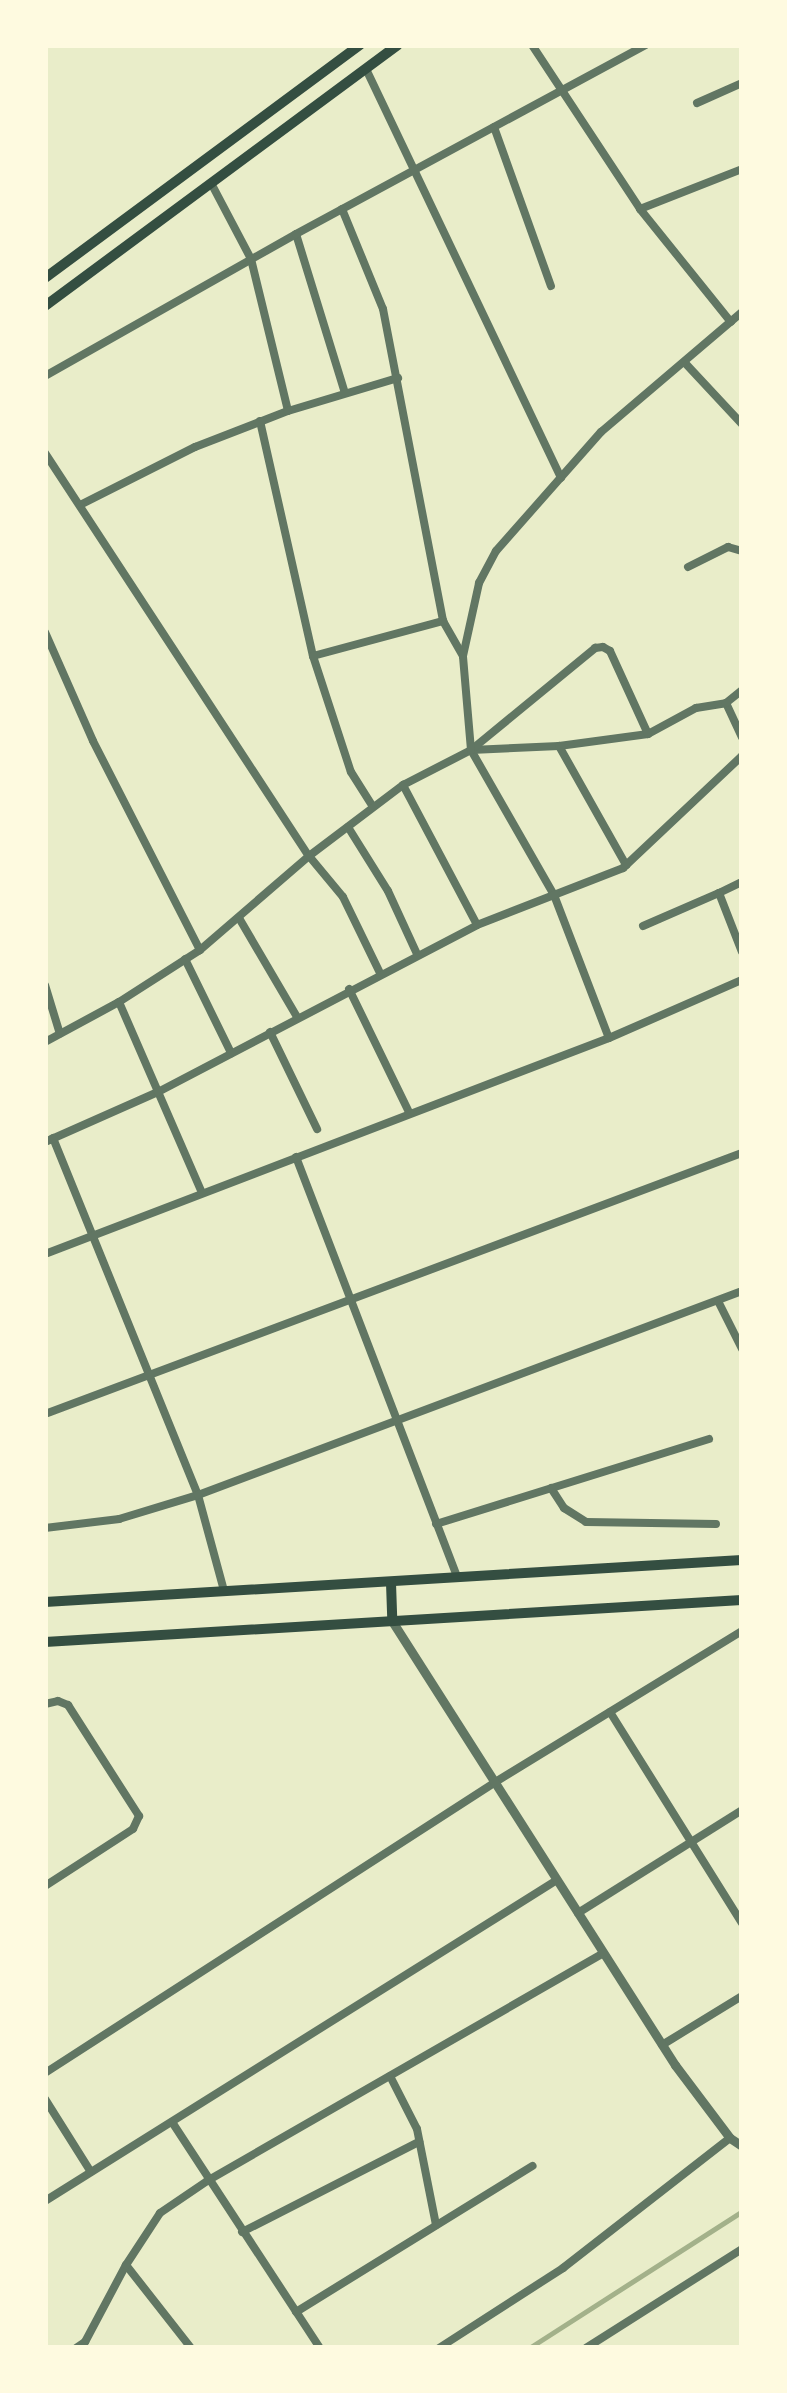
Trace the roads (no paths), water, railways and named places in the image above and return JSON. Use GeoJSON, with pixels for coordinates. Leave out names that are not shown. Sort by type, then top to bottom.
{"type":"FeatureCollection","features":[{"type":"Feature","properties":{"kind":"main road"},"geometry":{"type":"LineString","coordinates":[[45,278],[360,45]]}},
{"type":"Feature","properties":{"kind":"main road"},"geometry":{"type":"LineString","coordinates":[[45,306],[398,45]]}},
{"type":"Feature","properties":{"kind":"main road"},"geometry":{"type":"LineString","coordinates":[[45,1602],[742,1560]]}},
{"type":"Feature","properties":{"kind":"main road"},"geometry":{"type":"LineString","coordinates":[[391,1583],[392,1621]]}},
{"type":"Feature","properties":{"kind":"main road"},"geometry":{"type":"LineString","coordinates":[[45,1642],[742,1600]]}},
{"type":"Feature","properties":{"kind":"street"},"geometry":{"type":"LineString","coordinates":[[532,45],[559,92],[640,209],[731,322]]}},
{"type":"Feature","properties":{"kind":"street"},"geometry":{"type":"LineString","coordinates":[[45,376],[296,234],[646,45]]}},
{"type":"Feature","properties":{"kind":"street"},"geometry":{"type":"LineString","coordinates":[[366,69],[560,478]]}},
{"type":"Feature","properties":{"kind":"street"},"geometry":{"type":"LineString","coordinates":[[696,104],[742,83]]}},
{"type":"Feature","properties":{"kind":"street"},"geometry":{"type":"LineString","coordinates":[[494,127],[551,286]]}},
{"type":"Feature","properties":{"kind":"street"},"geometry":{"type":"LineString","coordinates":[[640,209],[742,169]]}},
{"type":"Feature","properties":{"kind":"street"},"geometry":{"type":"LineString","coordinates":[[211,182],[251,259],[288,411]]}},
{"type":"Feature","properties":{"kind":"street"},"geometry":{"type":"LineString","coordinates":[[342,209],[383,309],[443,621],[463,656]]}},
{"type":"Feature","properties":{"kind":"street"},"geometry":{"type":"LineString","coordinates":[[296,234],[345,393]]}},
{"type":"Feature","properties":{"kind":"street"},"geometry":{"type":"LineString","coordinates":[[609,1038],[554,895],[471,750],[463,656],[479,583],[496,551],[601,432],[686,364],[742,312]]}},
{"type":"Feature","properties":{"kind":"street"},"geometry":{"type":"LineString","coordinates":[[686,364],[742,424]]}},
{"type":"Feature","properties":{"kind":"street"},"geometry":{"type":"LineString","coordinates":[[80,505],[195,447],[288,411],[398,378]]}},
{"type":"Feature","properties":{"kind":"street"},"geometry":{"type":"LineString","coordinates":[[260,422],[313,656],[351,772],[373,807]]}},
{"type":"Feature","properties":{"kind":"street"},"geometry":{"type":"LineString","coordinates":[[45,452],[309,856],[343,897],[380,974]]}},
{"type":"Feature","properties":{"kind":"street"},"geometry":{"type":"LineString","coordinates":[[688,567],[728,547],[742,552]]}},
{"type":"Feature","properties":{"kind":"street"},"geometry":{"type":"LineString","coordinates":[[313,656],[443,621]]}},
{"type":"Feature","properties":{"kind":"street"},"geometry":{"type":"LineString","coordinates":[[45,632],[93,741],[200,950]]}},
{"type":"Feature","properties":{"kind":"street"},"geometry":{"type":"LineString","coordinates":[[45,1042],[119,1002],[200,950],[309,856],[373,807],[403,785],[471,750],[602,647],[610,651],[648,734]]}},
{"type":"Feature","properties":{"kind":"street"},"geometry":{"type":"LineString","coordinates":[[471,750],[560,746],[648,734],[696,708],[726,703],[742,690]]}},
{"type":"Feature","properties":{"kind":"street"},"geometry":{"type":"LineString","coordinates":[[726,703],[742,738]]}},
{"type":"Feature","properties":{"kind":"street"},"geometry":{"type":"LineString","coordinates":[[560,746],[626,866]]}},
{"type":"Feature","properties":{"kind":"street"},"geometry":{"type":"LineString","coordinates":[[224,1591],[198,1496],[94,1235],[49,1140],[158,1092],[477,925],[626,866],[742,756]]}},
{"type":"Feature","properties":{"kind":"street"},"geometry":{"type":"LineString","coordinates":[[403,785],[477,925]]}},
{"type":"Feature","properties":{"kind":"street"},"geometry":{"type":"LineString","coordinates":[[348,827],[388,892],[417,954]]}},
{"type":"Feature","properties":{"kind":"street"},"geometry":{"type":"LineString","coordinates":[[643,926],[742,882]]}},
{"type":"Feature","properties":{"kind":"street"},"geometry":{"type":"LineString","coordinates":[[718,894],[742,952]]}},
{"type":"Feature","properties":{"kind":"street"},"geometry":{"type":"LineString","coordinates":[[239,918],[297,1018]]}},
{"type":"Feature","properties":{"kind":"street"},"geometry":{"type":"LineString","coordinates":[[185,959],[231,1053]]}},
{"type":"Feature","properties":{"kind":"street"},"geometry":{"type":"LineString","coordinates":[[45,1254],[609,1038],[742,980]]}},
{"type":"Feature","properties":{"kind":"street"},"geometry":{"type":"LineString","coordinates":[[45,986],[60,1034]]}},
{"type":"Feature","properties":{"kind":"street"},"geometry":{"type":"LineString","coordinates":[[349,989],[409,1112]]}},
{"type":"Feature","properties":{"kind":"street"},"geometry":{"type":"LineString","coordinates":[[119,1002],[202,1194]]}},
{"type":"Feature","properties":{"kind":"street"},"geometry":{"type":"LineString","coordinates":[[270,1032],[318,1129]]}},
{"type":"Feature","properties":{"kind":"street"},"geometry":{"type":"LineString","coordinates":[[45,1414],[742,1152]]}},
{"type":"Feature","properties":{"kind":"street"},"geometry":{"type":"LineString","coordinates":[[296,1157],[457,1578]]}},
{"type":"Feature","properties":{"kind":"street"},"geometry":{"type":"LineString","coordinates":[[45,1528],[118,1520],[198,1496],[742,1291]]}},
{"type":"Feature","properties":{"kind":"street"},"geometry":{"type":"LineString","coordinates":[[718,1300],[742,1349]]}},
{"type":"Feature","properties":{"kind":"street"},"geometry":{"type":"LineString","coordinates":[[436,1524],[709,1440]]}},
{"type":"Feature","properties":{"kind":"street"},"geometry":{"type":"LineString","coordinates":[[550,1488],[564,1508],[586,1522],[716,1524]]}},
{"type":"Feature","properties":{"kind":"street"},"geometry":{"type":"LineString","coordinates":[[392,1621],[497,1780],[662,2045],[730,2138],[742,2146]]}},
{"type":"Feature","properties":{"kind":"street"},"geometry":{"type":"LineString","coordinates":[[45,2073],[497,1780],[742,1631]]}},
{"type":"Feature","properties":{"kind":"street"},"geometry":{"type":"LineString","coordinates":[[45,1704],[68,1704],[139,1816],[133,1830],[45,1886]]}},
{"type":"Feature","properties":{"kind":"street"},"geometry":{"type":"LineString","coordinates":[[610,1712],[742,1923]]}},
{"type":"Feature","properties":{"kind":"street"},"geometry":{"type":"LineString","coordinates":[[578,1913],[742,1810]]}},
{"type":"Feature","properties":{"kind":"street"},"geometry":{"type":"LineString","coordinates":[[45,2201],[557,1880]]}},
{"type":"Feature","properties":{"kind":"street"},"geometry":{"type":"LineString","coordinates":[[76,2348],[88,2345],[126,2265],[160,2214],[207,2181],[603,1954]]}},
{"type":"Feature","properties":{"kind":"street"},"geometry":{"type":"LineString","coordinates":[[662,2045],[742,1996]]}},
{"type":"Feature","properties":{"kind":"street"},"geometry":{"type":"LineString","coordinates":[[390,2076],[419,2142],[436,2225]]}},
{"type":"Feature","properties":{"kind":"street"},"geometry":{"type":"LineString","coordinates":[[45,2098],[91,2172]]}},
{"type":"Feature","properties":{"kind":"street"},"geometry":{"type":"LineString","coordinates":[[172,2122],[207,2181],[320,2348]]}},
{"type":"Feature","properties":{"kind":"street"},"geometry":{"type":"LineString","coordinates":[[439,2348],[563,2268],[730,2138]]}},
{"type":"Feature","properties":{"kind":"street"},"geometry":{"type":"LineString","coordinates":[[242,2232],[419,2142]]}},
{"type":"Feature","properties":{"kind":"street"},"geometry":{"type":"LineString","coordinates":[[296,2312],[532,2166]]}},
{"type":"Feature","properties":{"kind":"street"},"geometry":{"type":"LineString","coordinates":[[586,2348],[742,2249]]}},
{"type":"Feature","properties":{"kind":"street"},"geometry":{"type":"LineString","coordinates":[[126,2265],[190,2348]]}},
{"type":"Feature","properties":{"kind":"waterway"},"geometry":{"type":"LineString","coordinates":[[529,2348],[742,2211]]}}]}
